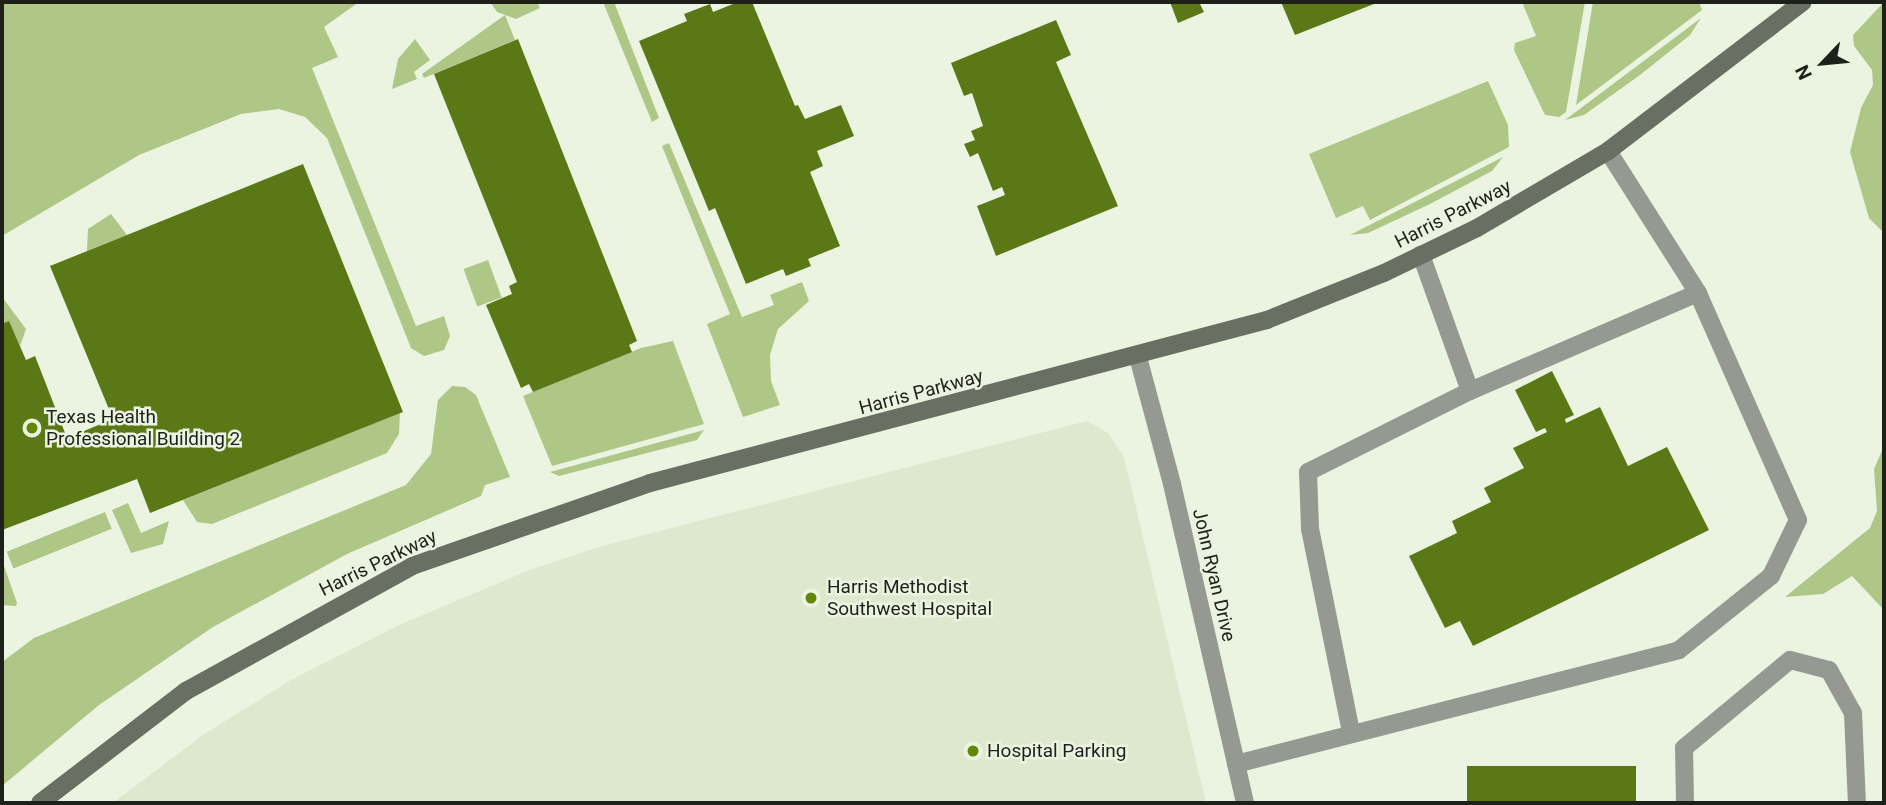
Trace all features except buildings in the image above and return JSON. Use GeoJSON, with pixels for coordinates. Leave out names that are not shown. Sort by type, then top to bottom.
{"type":"FeatureCollection","features":[{"type":"Feature","properties":{"kind":"street","name":"Harris Parkway"},"geometry":{"type":"LineString","coordinates":[[40,803],[186,691],[412,566],[650,483],[1138,357],[1267,320],[1339,294],[1477,228],[1608,151],[1803,2]]}},
{"type":"Feature","properties":{"kind":"street"},"geometry":{"type":"LineString","coordinates":[[1236,764],[1679,650],[1771,576],[1798,520],[1698,293],[1608,151]]}},
{"type":"Feature","properties":{"kind":"street"},"geometry":{"type":"LineString","coordinates":[[1421,255],[1470,391]]}},
{"type":"Feature","properties":{"kind":"street"},"geometry":{"type":"LineString","coordinates":[[1352,732],[1310,528],[1308,472],[1470,391],[1698,293]]}},
{"type":"Feature","properties":{"kind":"street","name":"John Ryan Drive"},"geometry":{"type":"LineString","coordinates":[[1138,357],[1172,484],[1245,803]]}},
{"type":"Feature","properties":{"kind":"street"},"geometry":{"type":"LineString","coordinates":[[1685,803],[1684,748],[1790,660],[1829,670],[1853,713],[1857,803]]}},
{"type":"Feature","properties":{"kind":"shaded area","name":"Harris Methodist Southwest Hospital"},"geometry":{"type":"Polygon","coordinates":[[[1087,421],[1108,433],[1124,457],[1206,803],[113,803],[203,735],[291,680],[399,625],[527,571],[602,546],[1087,421]]]}},
{"type":"Feature","properties":{"kind":"green space"},"geometry":{"type":"Polygon","coordinates":[[[2,2],[359,2],[324,27],[338,57],[312,68],[416,326],[444,316],[450,336],[444,350],[424,356],[411,348],[327,138],[305,117],[279,109],[241,114],[139,155],[2,236],[2,2]]]}},
{"type":"Feature","properties":{"kind":"green space"},"geometry":{"type":"Polygon","coordinates":[[[490,2],[537,2],[540,8],[516,19],[497,12],[490,2]]]}},
{"type":"Feature","properties":{"kind":"green space"},"geometry":{"type":"Polygon","coordinates":[[[603,2],[614,2],[659,118],[652,122],[603,2]]]}},
{"type":"Feature","properties":{"kind":"green space"},"geometry":{"type":"Polygon","coordinates":[[[1522,2],[1585,2],[1566,112],[1559,117],[1545,115],[1514,50],[1515,43],[1536,36],[1522,2]]]}},
{"type":"Feature","properties":{"kind":"green space"},"geometry":{"type":"Polygon","coordinates":[[[1593,2],[1699,2],[1702,10],[1576,105],[1593,2]]]}},
{"type":"Feature","properties":{"kind":"green space"},"geometry":{"type":"Polygon","coordinates":[[[1884,2],[1884,233],[1869,218],[1850,152],[1861,108],[1873,85],[1872,70],[1854,46],[1853,35],[1884,2]]]}},
{"type":"Feature","properties":{"kind":"green space"},"geometry":{"type":"Polygon","coordinates":[[[505,15],[515,40],[424,78],[422,74],[505,15]]]}},
{"type":"Feature","properties":{"kind":"green space"},"geometry":{"type":"Polygon","coordinates":[[[1701,18],[1690,35],[1640,75],[1584,115],[1565,120],[1701,18]]]}},
{"type":"Feature","properties":{"kind":"green space"},"geometry":{"type":"Polygon","coordinates":[[[415,39],[430,60],[414,72],[417,79],[392,89],[398,59],[415,39]]]}},
{"type":"Feature","properties":{"kind":"green space"},"geometry":{"type":"Polygon","coordinates":[[[1488,81],[1508,125],[1509,147],[1370,220],[1363,206],[1336,218],[1309,154],[1488,81]]]}},
{"type":"Feature","properties":{"kind":"green space"},"geometry":{"type":"Polygon","coordinates":[[[669,143],[742,317],[774,305],[770,295],[802,282],[809,301],[778,329],[770,355],[771,381],[780,405],[743,417],[707,324],[730,314],[662,146],[669,143]]]}},
{"type":"Feature","properties":{"kind":"green space"},"geometry":{"type":"Polygon","coordinates":[[[1503,157],[1492,171],[1430,204],[1368,233],[1350,235],[1503,157]]]}},
{"type":"Feature","properties":{"kind":"green space"},"geometry":{"type":"Polygon","coordinates":[[[111,214],[127,235],[87,251],[88,229],[111,214]]]}},
{"type":"Feature","properties":{"kind":"green space"},"geometry":{"type":"Polygon","coordinates":[[[488,260],[502,298],[477,306],[464,269],[488,260]]]}},
{"type":"Feature","properties":{"kind":"green space"},"geometry":{"type":"Polygon","coordinates":[[[2,297],[26,329],[20,346],[9,322],[2,324],[2,297]]]}},
{"type":"Feature","properties":{"kind":"green space"},"geometry":{"type":"Polygon","coordinates":[[[673,341],[704,424],[552,466],[523,396],[641,348],[673,341]]]}},
{"type":"Feature","properties":{"kind":"green space"},"geometry":{"type":"Polygon","coordinates":[[[452,386],[465,387],[476,395],[510,477],[485,485],[481,496],[347,554],[213,627],[99,705],[2,786],[2,662],[34,638],[406,485],[431,454],[438,400],[452,386]]]}},
{"type":"Feature","properties":{"kind":"green space"},"geometry":{"type":"Polygon","coordinates":[[[400,413],[399,434],[387,453],[212,524],[197,522],[183,500],[400,413]]]}},
{"type":"Feature","properties":{"kind":"green space"},"geometry":{"type":"Polygon","coordinates":[[[704,430],[697,440],[559,476],[550,472],[704,430]]]}},
{"type":"Feature","properties":{"kind":"green space"},"geometry":{"type":"Polygon","coordinates":[[[1884,446],[1884,610],[1852,576],[1823,594],[1785,597],[1870,528],[1877,511],[1874,469],[1884,446]]]}},
{"type":"Feature","properties":{"kind":"green space"},"geometry":{"type":"Polygon","coordinates":[[[128,503],[141,533],[169,521],[163,544],[131,553],[112,510],[128,503]]]}},
{"type":"Feature","properties":{"kind":"green space"},"geometry":{"type":"Polygon","coordinates":[[[105,512],[112,529],[13,568],[7,552],[105,512]]]}},
{"type":"Feature","properties":{"kind":"green space"},"geometry":{"type":"Polygon","coordinates":[[[2,560],[17,603],[16,606],[2,605],[2,560]]]}},
{"type":"Feature","properties":{"kind":"place","name":"Texas Health Professional Building 2"},"geometry":{"type":"Point","coordinates":[32,428]}},
{"type":"Feature","properties":{"kind":"place","name":"Harris Methodist Southwest Hospital"},"geometry":{"type":"Point","coordinates":[811,598]}},
{"type":"Feature","properties":{"kind":"place","name":"Hospital Parking"},"geometry":{"type":"Point","coordinates":[973,751]}}]}
